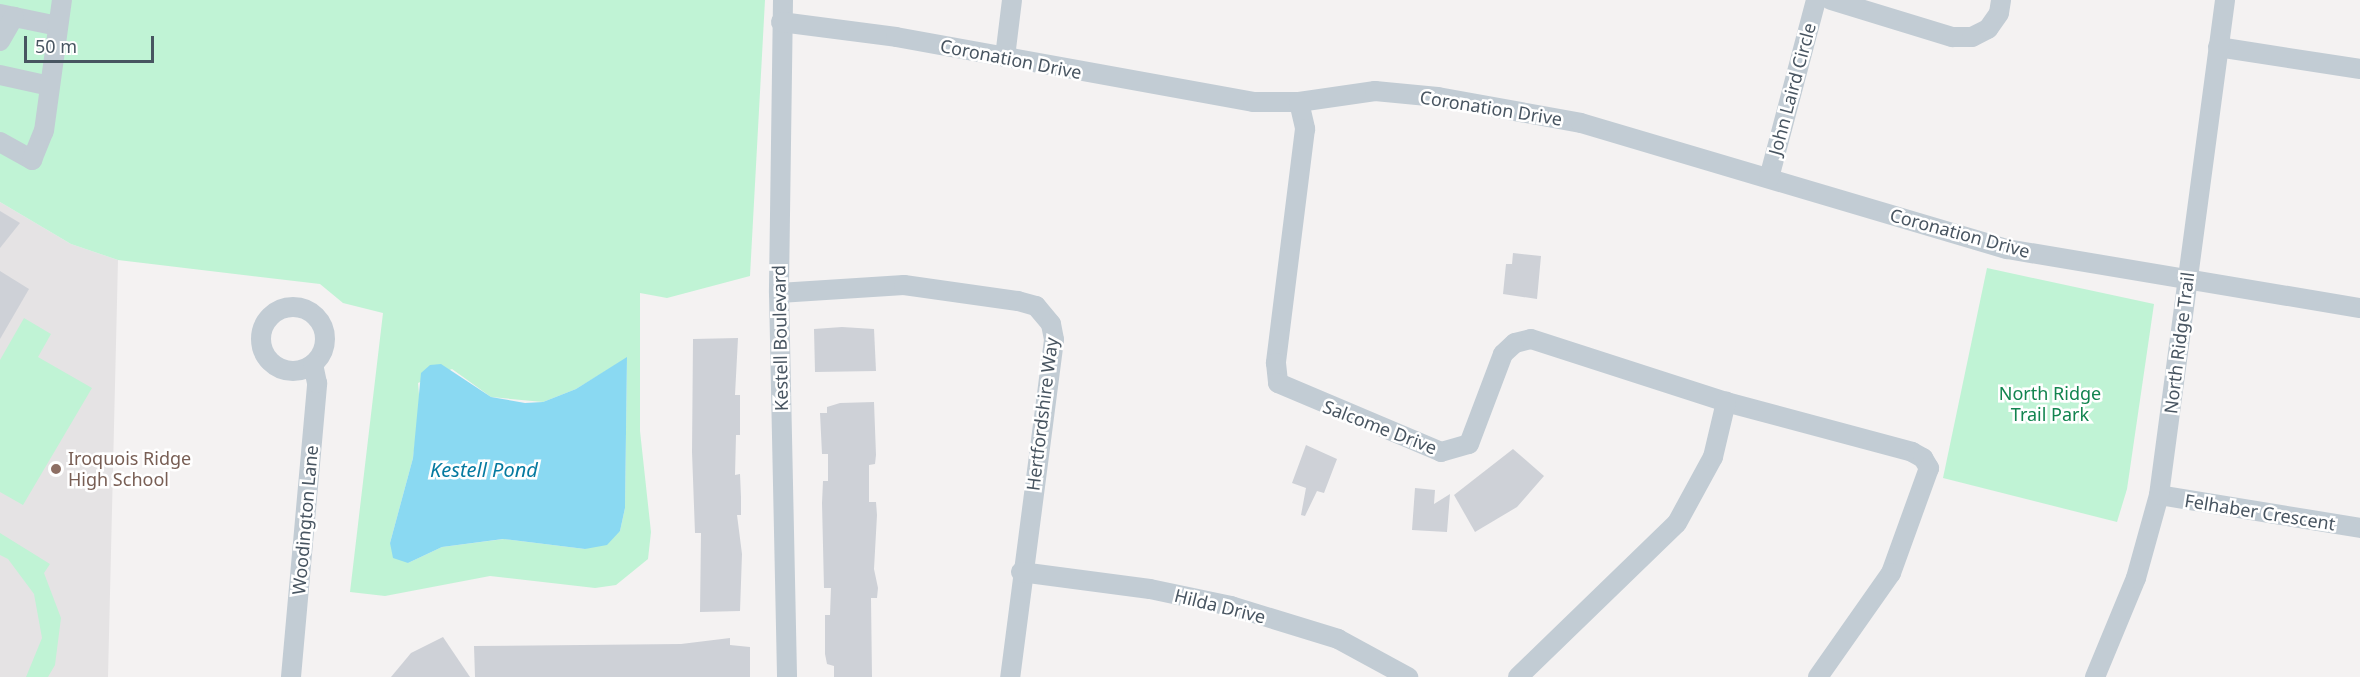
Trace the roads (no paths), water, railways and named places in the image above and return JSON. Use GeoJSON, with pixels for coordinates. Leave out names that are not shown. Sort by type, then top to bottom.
{"type":"FeatureCollection","features":[{"type":"Feature","properties":{"kind":"street"},"geometry":{"type":"LineString","coordinates":[[0,142],[32,160],[44,131],[62,0]]}},
{"type":"Feature","properties":{"kind":"street","name":"Kestell Boulevard"},"geometry":{"type":"LineString","coordinates":[[783,0],[779,293],[787,677]]}},
{"type":"Feature","properties":{"kind":"street"},"geometry":{"type":"LineString","coordinates":[[1005,57],[1012,0]]}},
{"type":"Feature","properties":{"kind":"street","name":"John Laird Circle"},"geometry":{"type":"LineString","coordinates":[[1768,178],[1816,0]]}},
{"type":"Feature","properties":{"kind":"street"},"geometry":{"type":"LineString","coordinates":[[1831,0],[1952,37],[1972,37],[1988,29],[1999,13],[2001,0]]}},
{"type":"Feature","properties":{"kind":"street","name":"North Ridge Trail"},"geometry":{"type":"LineString","coordinates":[[2095,677],[2136,578],[2159,495],[2225,0]]}},
{"type":"Feature","properties":{"kind":"street"},"geometry":{"type":"LineString","coordinates":[[0,41],[7,16],[58,26]]}},
{"type":"Feature","properties":{"kind":"street","name":"Coronation Drive"},"geometry":{"type":"LineString","coordinates":[[781,22],[896,37],[1198,94],[1253,102],[1299,102],[1375,92],[1438,97],[1581,123],[2007,249],[2187,279]]}},
{"type":"Feature","properties":{"kind":"street"},"geometry":{"type":"LineString","coordinates":[[2218,47],[2360,69]]}},
{"type":"Feature","properties":{"kind":"street"},"geometry":{"type":"LineString","coordinates":[[0,75],[50,86]]}},
{"type":"Feature","properties":{"kind":"street","name":"Salcome Drive"},"geometry":{"type":"LineString","coordinates":[[1299,102],[1305,129],[1276,363],[1278,383],[1441,452],[1469,444],[1503,354],[1515,343],[1531,339],[1726,402],[1912,452],[1929,468],[1891,573],[1818,677]]}},
{"type":"Feature","properties":{"kind":"street"},"geometry":{"type":"LineString","coordinates":[[2187,279],[2360,308]]}},
{"type":"Feature","properties":{"kind":"street","name":"Hertfordshire Way"},"geometry":{"type":"LineString","coordinates":[[779,293],[904,285],[1036,306],[1051,324],[1054,340],[1021,572],[1010,677]]}},
{"type":"Feature","properties":{"kind":"street","name":"Woodington Lane"},"geometry":{"type":"LineString","coordinates":[[291,677],[317,383],[313,364]]}},
{"type":"Feature","properties":{"kind":"street"},"geometry":{"type":"LineString","coordinates":[[1518,677],[1677,524],[1713,457],[1726,402]]}},
{"type":"Feature","properties":{"kind":"street","name":"Felhaber Crescent"},"geometry":{"type":"LineString","coordinates":[[2159,495],[2360,528]]}},
{"type":"Feature","properties":{"kind":"street","name":"Hilda Drive"},"geometry":{"type":"LineString","coordinates":[[1021,572],[1150,589],[1231,606],[1338,639],[1408,677]]}},
{"type":"Feature","properties":{"kind":"water","name":"Kestell Pond"},"geometry":{"type":"Polygon","coordinates":[[[627,357],[625,508],[620,531],[607,545],[585,549],[503,539],[442,547],[408,563],[393,558],[390,543],[413,458],[421,373],[430,365],[441,364],[491,397],[525,403],[543,402],[576,389],[627,357]]]}},
{"type":"Feature","properties":{"kind":"place","name":"Iroquois Ridge High School"},"geometry":{"type":"Point","coordinates":[56,469]}},
{"type":"Feature","properties":{"kind":"park label","name":"North Ridge Trail Park"},"geometry":{"type":"Point","coordinates":[2050,404]}}]}
